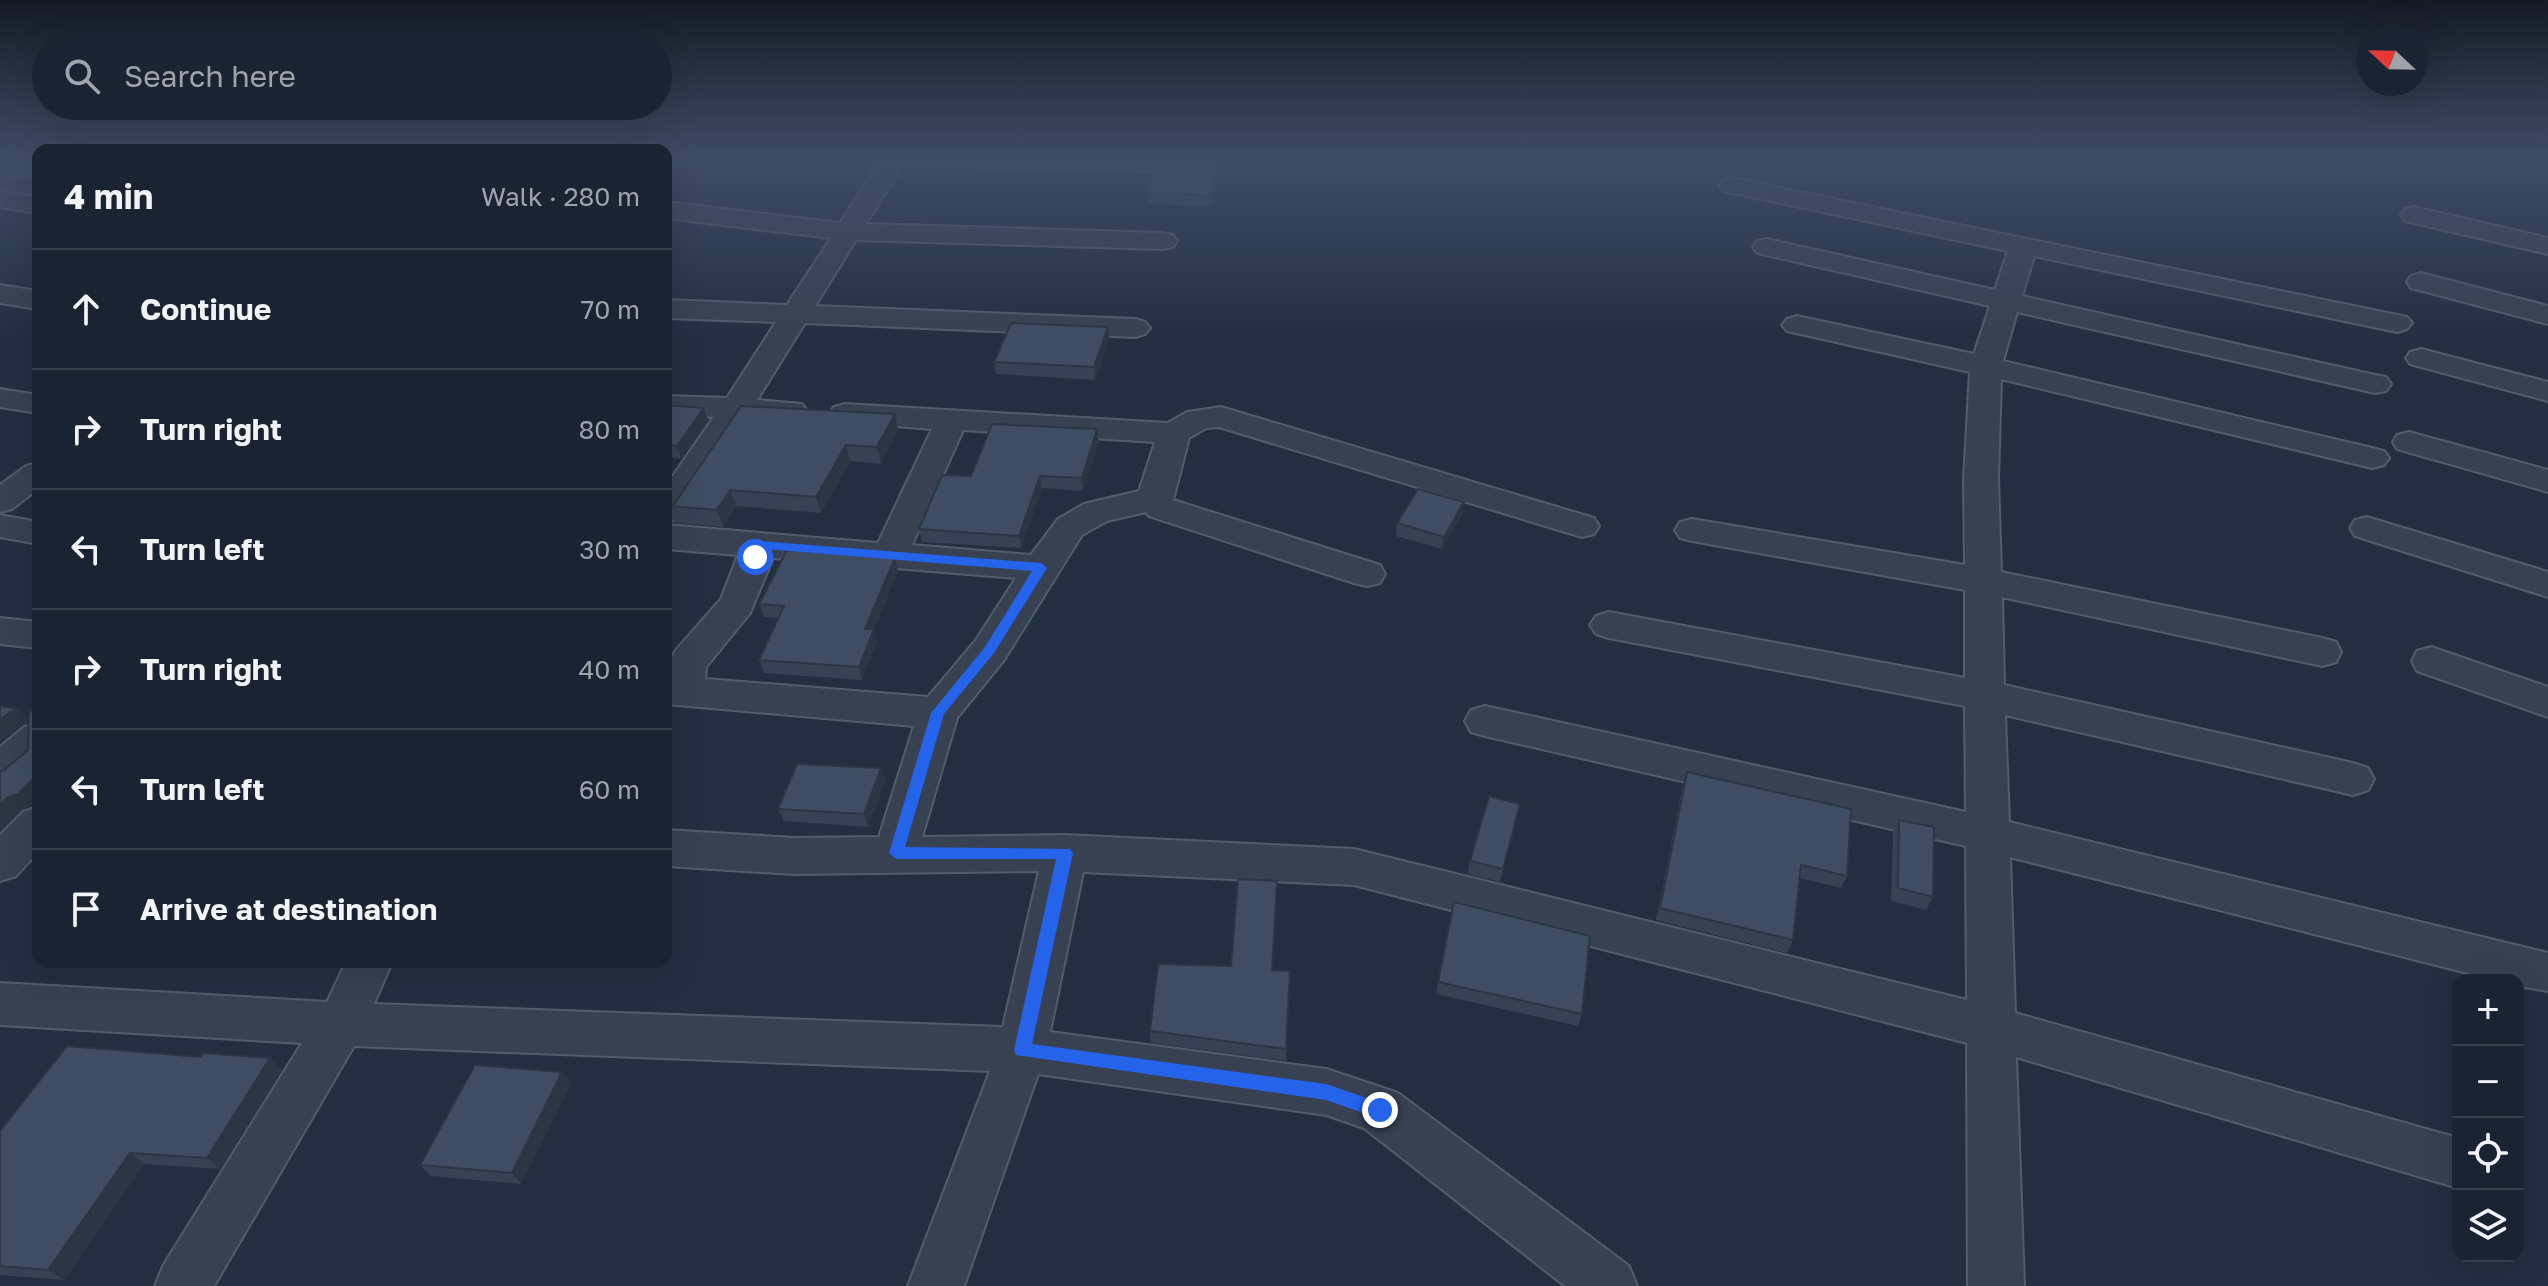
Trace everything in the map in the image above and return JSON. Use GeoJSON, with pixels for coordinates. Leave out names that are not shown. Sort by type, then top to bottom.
{"type":"FeatureCollection","features":[{"type":"Feature","properties":{"kind":"street"},"geometry":{"type":"LineString","coordinates":[[732,218],[848,232],[1163,241]]}},
{"type":"Feature","properties":{"kind":"street"},"geometry":{"type":"LineString","coordinates":[[672,502],[737,407],[857,218]]}},
{"type":"Feature","properties":{"kind":"street"},"geometry":{"type":"LineString","coordinates":[[1887,218],[2397,323]]}},
{"type":"Feature","properties":{"kind":"street"},"geometry":{"type":"LineString","coordinates":[[2427,218],[2548,246]]}},
{"type":"Feature","properties":{"kind":"street"},"geometry":{"type":"LineString","coordinates":[[1996,1286],[1981,479],[1986,366],[2023,246]]}},
{"type":"Feature","properties":{"kind":"street"},"geometry":{"type":"LineString","coordinates":[[1767,247],[2375,384]]}},
{"type":"Feature","properties":{"kind":"street"},"geometry":{"type":"LineString","coordinates":[[2421,282],[2548,315]]}},
{"type":"Feature","properties":{"kind":"street"},"geometry":{"type":"LineString","coordinates":[[0,294],[32,299]]}},
{"type":"Feature","properties":{"kind":"street"},"geometry":{"type":"LineString","coordinates":[[672,309],[1135,328]]}},
{"type":"Feature","properties":{"kind":"street"},"geometry":{"type":"LineString","coordinates":[[1797,325],[1986,366],[2372,458]]}},
{"type":"Feature","properties":{"kind":"street"},"geometry":{"type":"LineString","coordinates":[[2421,358],[2548,392]]}},
{"type":"Feature","properties":{"kind":"street"},"geometry":{"type":"LineString","coordinates":[[0,398],[32,403]]}},
{"type":"Feature","properties":{"kind":"street"},"geometry":{"type":"LineString","coordinates":[[672,405],[1174,433],[1198,419],[1221,417],[1582,526]]}},
{"type":"Feature","properties":{"kind":"street"},"geometry":{"type":"LineString","coordinates":[[890,555],[952,420]]}},
{"type":"Feature","properties":{"kind":"street"},"geometry":{"type":"LineString","coordinates":[[1154,499],[1174,433]]}},
{"type":"Feature","properties":{"kind":"street"},"geometry":{"type":"LineString","coordinates":[[2409,442],[2548,481]]}},
{"type":"Feature","properties":{"kind":"street"},"geometry":{"type":"LineString","coordinates":[[0,501],[32,477]]}},
{"type":"Feature","properties":{"kind":"street"},"geometry":{"type":"LineString","coordinates":[[896,853],[938,713],[990,650],[1070,527],[1096,512],[1154,499]]}},
{"type":"Feature","properties":{"kind":"street"},"geometry":{"type":"LineString","coordinates":[[1154,499],[1161,508],[1367,574]]}},
{"type":"Feature","properties":{"kind":"street"},"geometry":{"type":"LineString","coordinates":[[0,526],[32,532]]}},
{"type":"Feature","properties":{"kind":"street"},"geometry":{"type":"LineString","coordinates":[[2367,528],[2548,585]]}},
{"type":"Feature","properties":{"kind":"street"},"geometry":{"type":"LineString","coordinates":[[1692,530],[1985,581],[2322,652]]}},
{"type":"Feature","properties":{"kind":"street"},"geometry":{"type":"LineString","coordinates":[[672,538],[1041,568]]}},
{"type":"Feature","properties":{"kind":"street"},"geometry":{"type":"LineString","coordinates":[[760,545],[737,604],[690,660],[677,691],[938,713]]}},
{"type":"Feature","properties":{"kind":"street"},"geometry":{"type":"LineString","coordinates":[[1609,625],[1987,696],[2353,779]]}},
{"type":"Feature","properties":{"kind":"street"},"geometry":{"type":"LineString","coordinates":[[0,631],[32,634]]}},
{"type":"Feature","properties":{"kind":"street"},"geometry":{"type":"LineString","coordinates":[[2431,661],[2548,702]]}},
{"type":"Feature","properties":{"kind":"street"},"geometry":{"type":"LineString","coordinates":[[1485,721],[1989,834],[2544,972]]}},
{"type":"Feature","properties":{"kind":"street"},"geometry":{"type":"LineString","coordinates":[[0,770],[32,743]]}},
{"type":"Feature","properties":{"kind":"street"},"geometry":{"type":"LineString","coordinates":[[0,863],[32,830]]}},
{"type":"Feature","properties":{"kind":"street"},"geometry":{"type":"LineString","coordinates":[[672,848],[794,856],[1065,853],[1354,867],[1992,1028],[2452,1161]]}},
{"type":"Feature","properties":{"kind":"street"},"geometry":{"type":"LineString","coordinates":[[936,1286],[1022,1050],[1065,853]]}},
{"type":"Feature","properties":{"kind":"street"},"geometry":{"type":"LineString","coordinates":[[183,1286],[341,1024],[366,968]]}},
{"type":"Feature","properties":{"kind":"street"},"geometry":{"type":"LineString","coordinates":[[0,1004],[341,1024],[1022,1050],[1326,1092],[1380,1110],[1609,1286]]}},
{"type":"Feature","properties":{"kind":"building"},"geometry":{"type":"Polygon","coordinates":[[[1011,323],[1108,327],[1094,367],[994,362],[1011,323]]]}},
{"type":"Feature","properties":{"kind":"building"},"geometry":{"type":"Polygon","coordinates":[[[672,405],[704,408],[677,446],[672,446],[672,405]]]}},
{"type":"Feature","properties":{"kind":"building"},"geometry":{"type":"Polygon","coordinates":[[[741,406],[895,414],[877,447],[846,445],[816,497],[730,490],[717,510],[672,506],[741,406]]]}},
{"type":"Feature","properties":{"kind":"building"},"geometry":{"type":"Polygon","coordinates":[[[992,424],[1097,429],[1082,478],[1040,476],[1019,536],[919,529],[942,475],[971,476],[992,424]]]}},
{"type":"Feature","properties":{"kind":"building"},"geometry":{"type":"Polygon","coordinates":[[[1418,489],[1464,502],[1444,537],[1397,523],[1418,489]]]}},
{"type":"Feature","properties":{"kind":"building"},"geometry":{"type":"Polygon","coordinates":[[[787,550],[895,558],[865,629],[874,629],[859,667],[759,660],[784,606],[759,604],[787,550]]]}},
{"type":"Feature","properties":{"kind":"building"},"geometry":{"type":"Polygon","coordinates":[[[0,706],[19,709],[0,720],[0,706]]]}},
{"type":"Feature","properties":{"kind":"building"},"geometry":{"type":"Polygon","coordinates":[[[29,711],[32,712],[32,780],[18,794],[8,797],[0,805],[0,772],[28,750],[29,711]]]}},
{"type":"Feature","properties":{"kind":"building"},"geometry":{"type":"Polygon","coordinates":[[[797,764],[881,768],[864,814],[778,809],[797,764]]]}},
{"type":"Feature","properties":{"kind":"building"},"geometry":{"type":"Polygon","coordinates":[[[1687,772],[1851,809],[1847,876],[1801,865],[1793,940],[1660,908],[1687,772]]]}},
{"type":"Feature","properties":{"kind":"building"},"geometry":{"type":"Polygon","coordinates":[[[1489,796],[1520,804],[1503,869],[1470,861],[1489,796]]]}},
{"type":"Feature","properties":{"kind":"building"},"geometry":{"type":"Polygon","coordinates":[[[1899,820],[1934,827],[1933,897],[1898,888],[1899,820]]]}},
{"type":"Feature","properties":{"kind":"building"},"geometry":{"type":"Polygon","coordinates":[[[1238,879],[1277,881],[1272,970],[1290,971],[1286,1049],[1150,1031],[1158,964],[1231,966],[1238,879]]]}},
{"type":"Feature","properties":{"kind":"building"},"geometry":{"type":"Polygon","coordinates":[[[1454,902],[1590,936],[1582,1014],[1438,982],[1454,902]]]}},
{"type":"Feature","properties":{"kind":"building"},"geometry":{"type":"Polygon","coordinates":[[[67,1046],[201,1057],[203,1053],[270,1058],[207,1158],[130,1153],[48,1270],[0,1266],[0,1131],[67,1046]]]}},
{"type":"Feature","properties":{"kind":"building"},"geometry":{"type":"Polygon","coordinates":[[[475,1065],[562,1072],[512,1173],[420,1165],[475,1065]]]}},
{"type":"Feature","properties":{"kind":"route"},"geometry":{"type":"LineString","coordinates":[[755,557],[760,545],[1041,568],[990,650],[938,713],[896,853],[1065,853],[1022,1050],[1326,1092],[1380,1110]]}}]}
